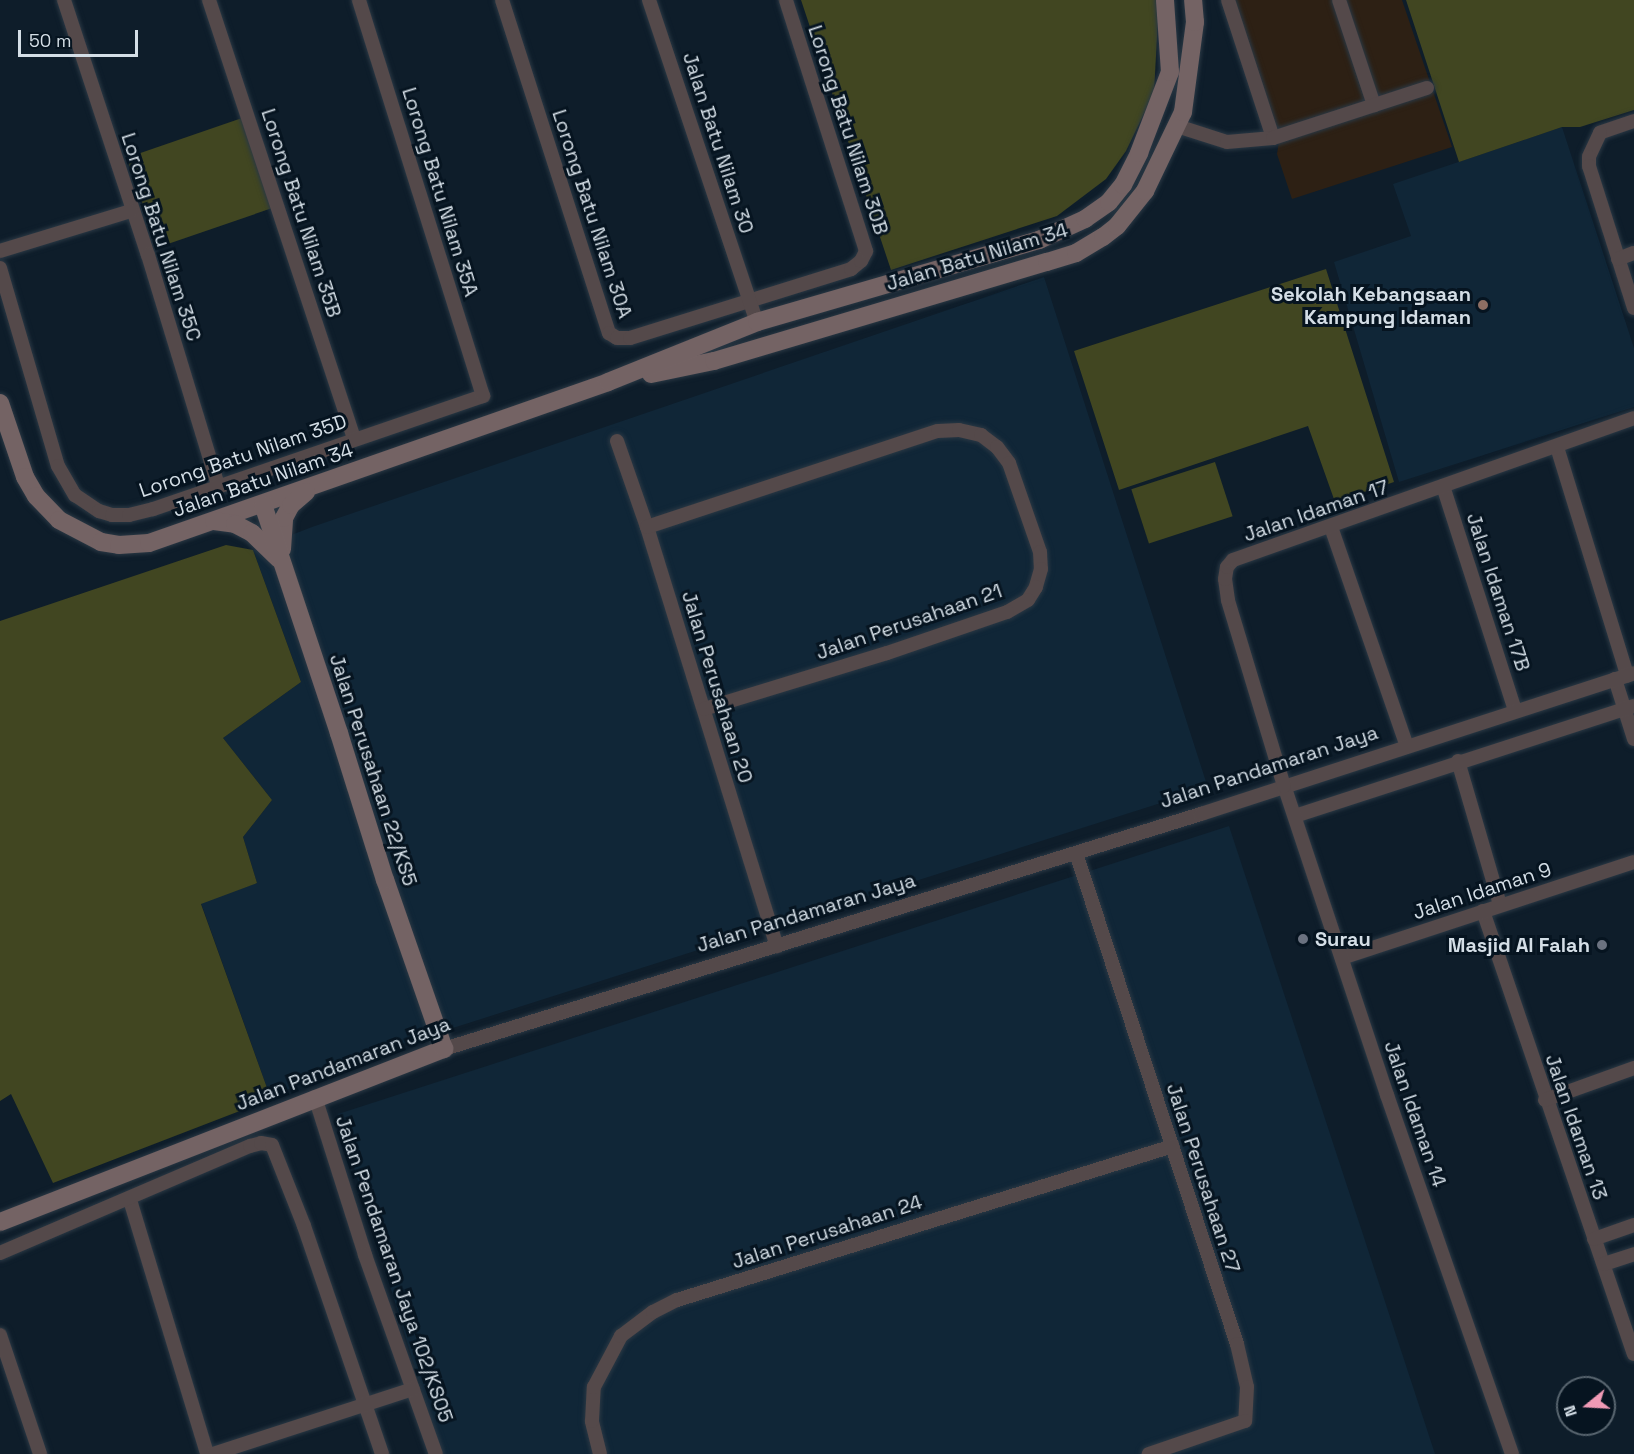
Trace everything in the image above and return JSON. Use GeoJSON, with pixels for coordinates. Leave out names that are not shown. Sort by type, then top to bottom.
{"type":"FeatureCollection","features":[{"type":"Feature","properties":{"kind":"street","name":"Lorong Batu Nilam 35C"},"geometry":{"type":"LineString","coordinates":[[64,0],[131,211],[148,255],[218,486]]}},
{"type":"Feature","properties":{"kind":"street","name":"Lorong Batu Nilam 35B"},"geometry":{"type":"LineString","coordinates":[[209,0],[354,439]]}},
{"type":"Feature","properties":{"kind":"street","name":"Lorong Batu Nilam 35A"},"geometry":{"type":"LineString","coordinates":[[359,0],[483,396]]}},
{"type":"Feature","properties":{"kind":"street","name":"Lorong Batu Nilam 30A"},"geometry":{"type":"LineString","coordinates":[[502,0],[609,333],[617,339],[630,338],[749,299]]}},
{"type":"Feature","properties":{"kind":"street","name":"Jalan Batu Nilam 30"},"geometry":{"type":"LineString","coordinates":[[649,0],[757,322]]}},
{"type":"Feature","properties":{"kind":"street","name":"Lorong Batu Nilam 30B"},"geometry":{"type":"LineString","coordinates":[[749,299],[850,269],[861,261],[866,251],[786,0]]}},
{"type":"Feature","properties":{"kind":"street","name":"Jalan Batu Nilam 34"},"geometry":{"type":"LineString","coordinates":[[0,403],[25,477],[36,496],[59,520],[101,542],[119,545],[149,543],[608,382],[757,322],[926,275],[1068,229],[1109,202],[1123,185],[1139,153],[1170,72],[1165,0]]}},
{"type":"Feature","properties":{"kind":"street","name":"Jalan Batu Nilam 34"},"geometry":{"type":"LineString","coordinates":[[608,382],[714,361],[841,321],[1076,253],[1103,237],[1117,226],[1144,191],[1177,126],[1184,105],[1191,64],[1195,22],[1193,0]]}},
{"type":"Feature","properties":{"kind":"street"},"geometry":{"type":"LineString","coordinates":[[1228,0],[1273,138]]}},
{"type":"Feature","properties":{"kind":"street"},"geometry":{"type":"LineString","coordinates":[[1339,0],[1374,105]]}},
{"type":"Feature","properties":{"kind":"street"},"geometry":{"type":"LineString","coordinates":[[1170,72],[1177,126]]}},
{"type":"Feature","properties":{"kind":"street"},"geometry":{"type":"LineString","coordinates":[[1177,126],[1227,142],[1273,138],[1427,88]]}},
{"type":"Feature","properties":{"kind":"street"},"geometry":{"type":"LineString","coordinates":[[1634,121],[1600,133],[1589,157],[1589,166],[1634,308]]}},
{"type":"Feature","properties":{"kind":"street"},"geometry":{"type":"LineString","coordinates":[[1139,153],[1177,126]]}},
{"type":"Feature","properties":{"kind":"street"},"geometry":{"type":"LineString","coordinates":[[0,251],[131,211]]}},
{"type":"Feature","properties":{"kind":"street"},"geometry":{"type":"LineString","coordinates":[[1618,259],[1634,253]]}},
{"type":"Feature","properties":{"kind":"street","name":"Lorong Batu Nilam 35D"},"geometry":{"type":"LineString","coordinates":[[0,268],[58,466],[75,495],[99,512],[129,515],[483,396]]}},
{"type":"Feature","properties":{"kind":"street"},"geometry":{"type":"LineString","coordinates":[[714,361],[742,343],[757,322],[765,336],[773,336],[819,322],[841,321]]}},
{"type":"Feature","properties":{"kind":"street","name":"Jalan Idaman 17"},"geometry":{"type":"LineString","coordinates":[[1284,786],[1228,600],[1225,579],[1227,567],[1233,560],[1634,418]]}},
{"type":"Feature","properties":{"kind":"street","name":"Jalan Perusahaan 21"},"geometry":{"type":"LineString","coordinates":[[647,527],[938,431],[959,430],[981,435],[997,447],[1009,463],[1040,552],[1041,569],[1036,587],[1028,600],[1007,612],[887,653],[704,709]]}},
{"type":"Feature","properties":{"kind":"street","name":"Jalan Perusahaan 20"},"geometry":{"type":"LineString","coordinates":[[617,441],[647,527],[777,946]]}},
{"type":"Feature","properties":{"kind":"street"},"geometry":{"type":"LineString","coordinates":[[1557,447],[1625,676],[1634,739]]}},
{"type":"Feature","properties":{"kind":"street","name":"Jalan Idaman 17B"},"geometry":{"type":"LineString","coordinates":[[1443,486],[1515,710]]}},
{"type":"Feature","properties":{"kind":"street"},"geometry":{"type":"LineString","coordinates":[[283,563],[284,518],[291,505],[310,488]]}},
{"type":"Feature","properties":{"kind":"street","name":"Jalan Perusahaan 22/KS5"},"geometry":{"type":"LineString","coordinates":[[263,504],[385,880],[444,1049]]}},
{"type":"Feature","properties":{"kind":"street"},"geometry":{"type":"LineString","coordinates":[[213,521],[235,524],[252,532],[283,563]]}},
{"type":"Feature","properties":{"kind":"street"},"geometry":{"type":"LineString","coordinates":[[1331,527],[1407,746]]}},
{"type":"Feature","properties":{"kind":"street","name":"Jalan Pandamaran Jaya"},"geometry":{"type":"LineString","coordinates":[[0,1222],[315,1097],[444,1049],[1076,853],[1625,676]]}},
{"type":"Feature","properties":{"kind":"street"},"geometry":{"type":"LineString","coordinates":[[1295,816],[1629,707]]}},
{"type":"Feature","properties":{"kind":"street"},"geometry":{"type":"LineString","coordinates":[[1458,761],[1500,905]]}},
{"type":"Feature","properties":{"kind":"street","name":"Jalan Idaman 14"},"geometry":{"type":"LineString","coordinates":[[1284,786],[1512,1454]]}},
{"type":"Feature","properties":{"kind":"street","name":"Jalan Perusahaan 27"},"geometry":{"type":"LineString","coordinates":[[1076,853],[1237,1344],[1247,1387],[1245,1421],[1149,1454]]}},
{"type":"Feature","properties":{"kind":"street","name":"Jalan Idaman 9"},"geometry":{"type":"LineString","coordinates":[[1342,958],[1634,861]]}},
{"type":"Feature","properties":{"kind":"street","name":"Jalan Idaman 13"},"geometry":{"type":"LineString","coordinates":[[1483,911],[1545,1100],[1634,1354]]}},
{"type":"Feature","properties":{"kind":"street"},"geometry":{"type":"LineString","coordinates":[[1545,1100],[1634,1068]]}},
{"type":"Feature","properties":{"kind":"street","name":"Jalan Pendamaran Jaya 102/KS05"},"geometry":{"type":"LineString","coordinates":[[315,1097],[365,1255],[436,1454]]}},
{"type":"Feature","properties":{"kind":"street"},"geometry":{"type":"LineString","coordinates":[[0,1253],[130,1200],[250,1146],[267,1143],[272,1145],[277,1153],[382,1454]]}},
{"type":"Feature","properties":{"kind":"street","name":"Jalan Perusahaan 24"},"geometry":{"type":"LineString","coordinates":[[600,1454],[592,1421],[594,1387],[621,1336],[653,1312],[677,1300],[1173,1146]]}},
{"type":"Feature","properties":{"kind":"street"},"geometry":{"type":"LineString","coordinates":[[130,1200],[207,1454]]}},
{"type":"Feature","properties":{"kind":"street"},"geometry":{"type":"LineString","coordinates":[[1594,1239],[1634,1225]]}},
{"type":"Feature","properties":{"kind":"street"},"geometry":{"type":"LineString","coordinates":[[1604,1264],[1634,1254]]}},
{"type":"Feature","properties":{"kind":"street"},"geometry":{"type":"LineString","coordinates":[[0,1335],[40,1454]]}},
{"type":"Feature","properties":{"kind":"street"},"geometry":{"type":"LineString","coordinates":[[213,1454],[413,1389]]}},
{"type":"Feature","properties":{"kind":"shaded area"},"geometry":{"type":"Polygon","coordinates":[[[1233,0],[1402,0],[1452,147],[1292,199],[1277,154],[1279,141],[1233,0]]]}},
{"type":"Feature","properties":{"kind":"shaded area","name":"Sekolah Kebangsaan Kampung Idaman"},"geometry":{"type":"Polygon","coordinates":[[[1562,127],[1634,348],[1634,407],[1399,482],[1334,262],[1411,236],[1393,184],[1562,127]]]}},
{"type":"Feature","properties":{"kind":"shaded area"},"geometry":{"type":"Polygon","coordinates":[[[1044,277],[1208,788],[327,1068],[271,1099],[201,903],[257,883],[243,837],[272,800],[223,738],[301,682],[253,550],[312,527],[1044,277]]]}},
{"type":"Feature","properties":{"kind":"shaded area"},"geometry":{"type":"Polygon","coordinates":[[[1229,826],[1435,1454],[441,1454],[338,1114],[1229,826]]]}},
{"type":"Feature","properties":{"kind":"green space"},"geometry":{"type":"Polygon","coordinates":[[[801,0],[1159,0],[1154,93],[1126,151],[1106,179],[1057,216],[891,270],[801,0]]]}},
{"type":"Feature","properties":{"kind":"green space"},"geometry":{"type":"Polygon","coordinates":[[[1406,0],[1634,0],[1634,110],[1580,127],[1562,127],[1459,162],[1406,0]]]}},
{"type":"Feature","properties":{"kind":"green space"},"geometry":{"type":"Polygon","coordinates":[[[242,118],[273,208],[158,248],[127,158],[242,118]]]}},
{"type":"Feature","properties":{"kind":"green space"},"geometry":{"type":"Polygon","coordinates":[[[1326,269],[1394,482],[1335,502],[1308,426],[1119,490],[1074,351],[1326,269]]]}},
{"type":"Feature","properties":{"kind":"green space"},"geometry":{"type":"Polygon","coordinates":[[[1215,462],[1233,516],[1149,543],[1131,489],[1215,462]]]}},
{"type":"Feature","properties":{"kind":"green space"},"geometry":{"type":"Polygon","coordinates":[[[226,545],[253,550],[301,682],[223,738],[272,800],[243,837],[257,883],[201,904],[271,1099],[53,1183],[11,1094],[0,1101],[0,621],[226,545]]]}},
{"type":"Feature","properties":{"kind":"place","name":"Sekolah Kebangsaan Kampung Idaman"},"geometry":{"type":"Point","coordinates":[1483,305]}},
{"type":"Feature","properties":{"kind":"place","name":"Surau"},"geometry":{"type":"Point","coordinates":[1303,939]}},
{"type":"Feature","properties":{"kind":"place","name":"Masjid Al Falah"},"geometry":{"type":"Point","coordinates":[1602,945]}}]}
